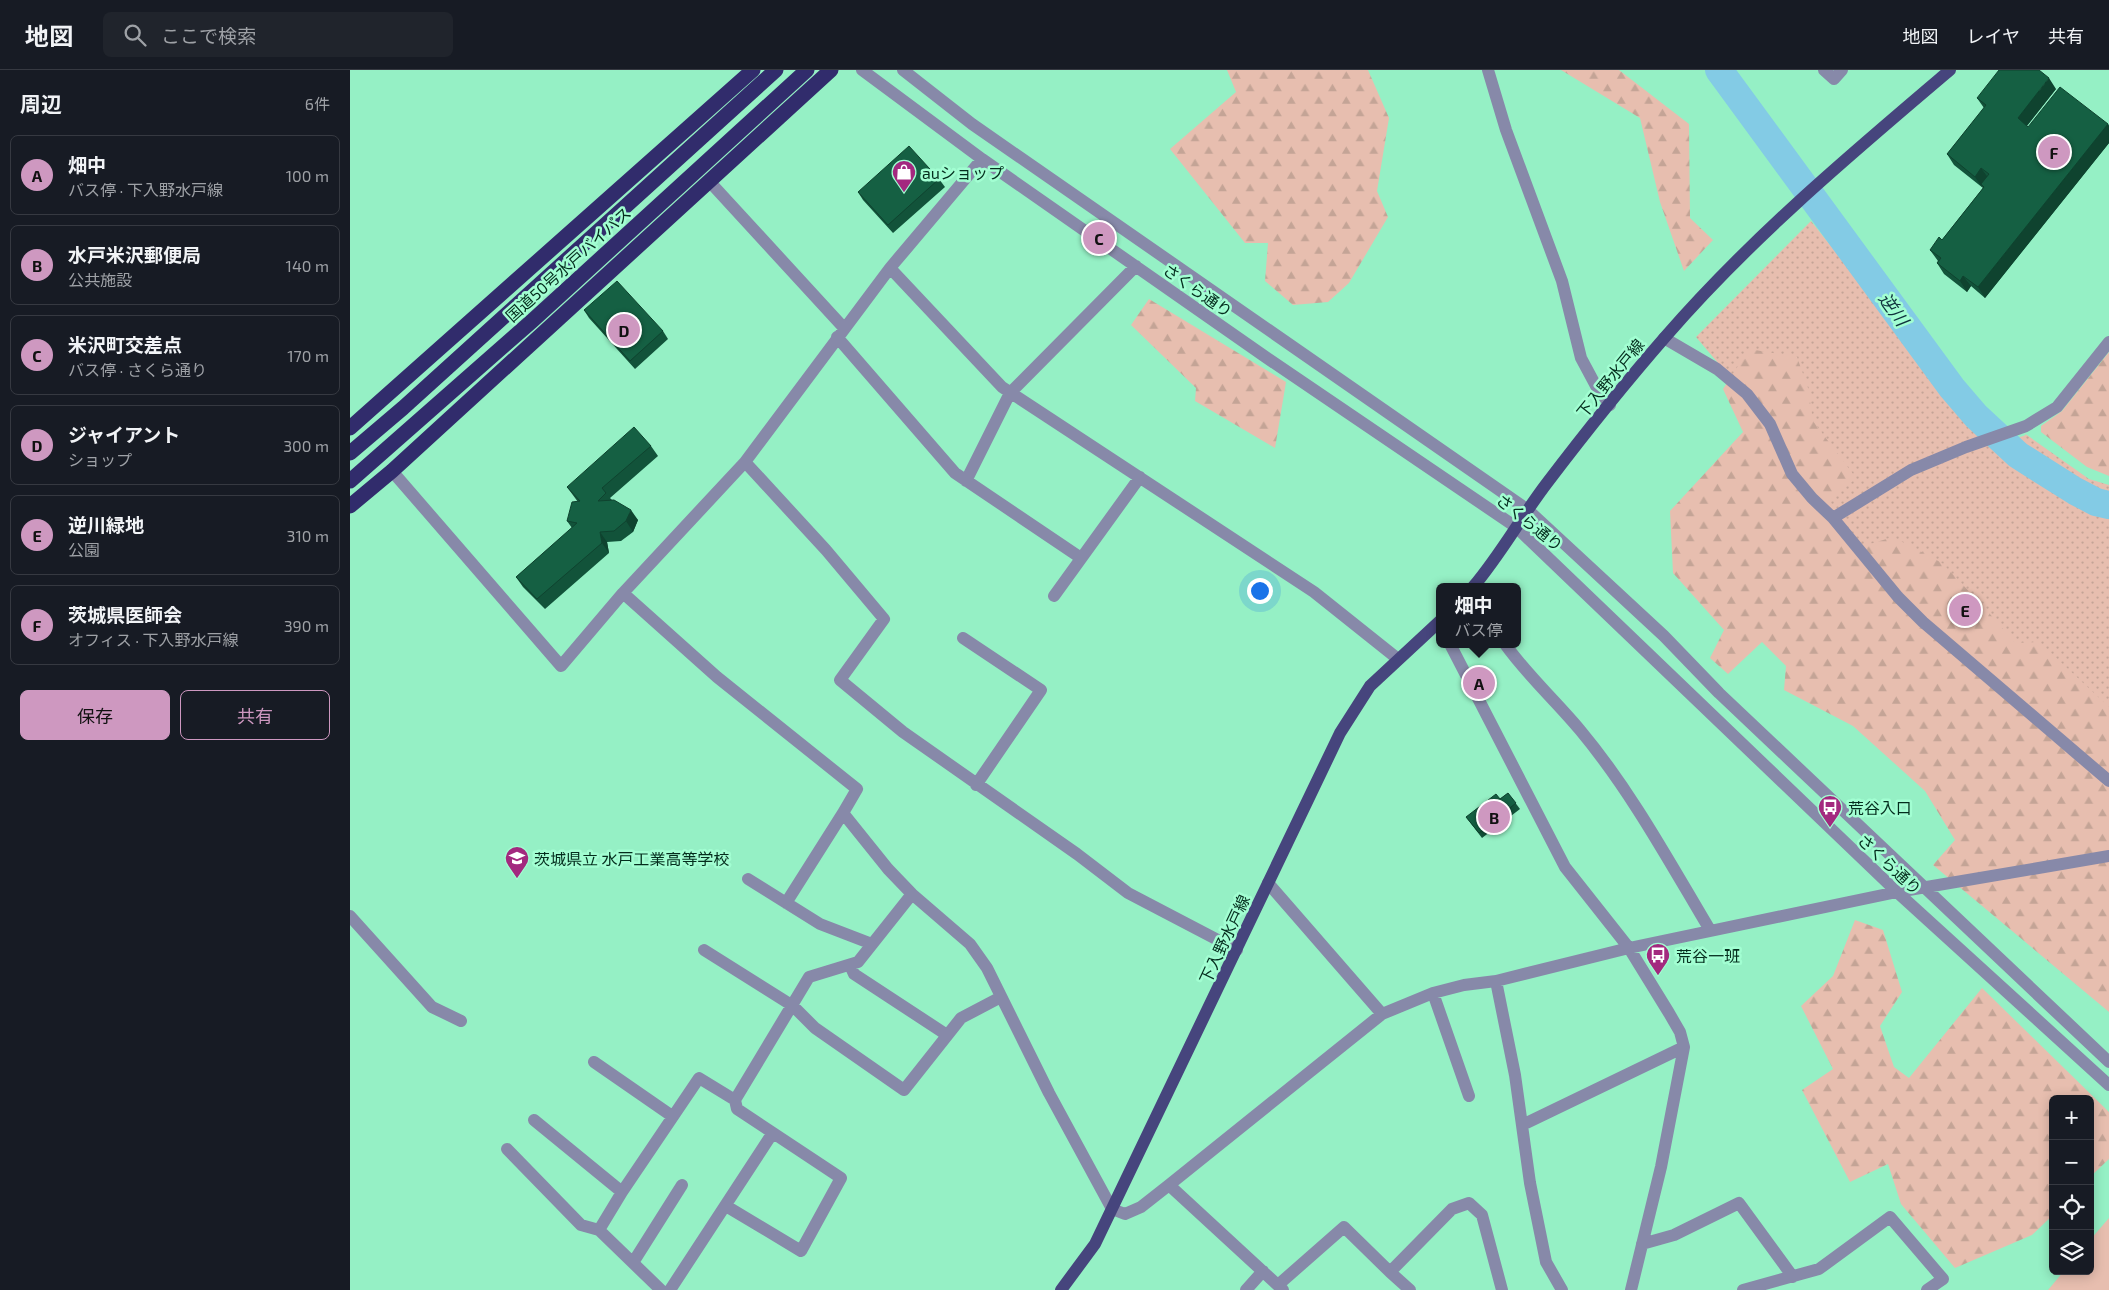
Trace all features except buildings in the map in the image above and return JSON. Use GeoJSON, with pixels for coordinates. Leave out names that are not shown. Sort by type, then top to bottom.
{"type":"FeatureCollection","features":[{"type":"Feature","properties":{"kind":"highway"},"geometry":{"type":"LineString","coordinates":[[350,428],[753,70]]}},
{"type":"Feature","properties":{"kind":"highway","name":"国道50号水戸バイパス"},"geometry":{"type":"LineString","coordinates":[[350,453],[403,408],[776,70]]}},
{"type":"Feature","properties":{"kind":"highway","name":"国道50号水戸バイパス"},"geometry":{"type":"LineString","coordinates":[[350,481],[532,321],[808,70]]}},
{"type":"Feature","properties":{"kind":"highway"},"geometry":{"type":"LineString","coordinates":[[350,506],[392,471],[831,70]]}},
{"type":"Feature","properties":{"kind":"main road","name":"下入野水戸線"},"geometry":{"type":"LineString","coordinates":[[1476,583],[1503,550],[1528,510],[1610,405],[1664,338],[1708,289],[1791,206],[1950,70]]}},
{"type":"Feature","properties":{"kind":"main road","name":"下入野水戸線"},"geometry":{"type":"LineString","coordinates":[[1061,1290],[1095,1244],[1340,733],[1370,686],[1398,659],[1436,627]]}},
{"type":"Feature","properties":{"kind":"street","name":"さくら通り"},"geometry":{"type":"LineString","coordinates":[[862,70],[982,159],[1267,358],[1516,527],[1897,892],[2109,1085]]}},
{"type":"Feature","properties":{"kind":"street","name":"さくら通り"},"geometry":{"type":"LineString","coordinates":[[903,70],[972,124],[1528,510],[1664,636],[1719,693],[2109,1062]]}},
{"type":"Feature","properties":{"kind":"street"},"geometry":{"type":"LineString","coordinates":[[1488,70],[1506,130],[1562,282],[1581,358],[1596,386],[1610,405]]}},
{"type":"Feature","properties":{"kind":"street"},"geometry":{"type":"LineString","coordinates":[[1824,70],[1834,79],[1842,70]]}},
{"type":"Feature","properties":{"kind":"street"},"geometry":{"type":"LineString","coordinates":[[392,471],[561,666],[623,593],[745,462],[840,332],[890,268],[982,159]]}},
{"type":"Feature","properties":{"kind":"street"},"geometry":{"type":"LineString","coordinates":[[709,181],[840,332],[955,474],[1081,558]]}},
{"type":"Feature","properties":{"kind":"street"},"geometry":{"type":"LineString","coordinates":[[966,481],[1010,393],[1136,266]]}},
{"type":"Feature","properties":{"kind":"street"},"geometry":{"type":"LineString","coordinates":[[890,268],[1002,387],[1314,592],[1398,659]]}},
{"type":"Feature","properties":{"kind":"street"},"geometry":{"type":"LineString","coordinates":[[1664,338],[1716,369],[1747,394],[1770,424],[1792,474],[1812,498],[1833,518],[1898,597],[1923,622],[2109,781]]}},
{"type":"Feature","properties":{"kind":"street"},"geometry":{"type":"LineString","coordinates":[[1833,518],[1911,470],[2016,428],[2026,426],[2057,407],[2109,342]]}},
{"type":"Feature","properties":{"kind":"street"},"geometry":{"type":"LineString","coordinates":[[745,462],[826,550],[884,619],[840,680],[903,732],[1128,893],[1237,950]]}},
{"type":"Feature","properties":{"kind":"street"},"geometry":{"type":"LineString","coordinates":[[1054,596],[1140,477]]}},
{"type":"Feature","properties":{"kind":"street"},"geometry":{"type":"LineString","coordinates":[[623,593],[717,677],[857,789],[786,903]]}},
{"type":"Feature","properties":{"kind":"street"},"geometry":{"type":"LineString","coordinates":[[963,638],[1041,690],[976,785]]}},
{"type":"Feature","properties":{"kind":"street"},"geometry":{"type":"LineString","coordinates":[[1452,648],[1565,867],[1629,948],[1680,1032],[1684,1047],[1682,1068],[1632,1290]]}},
{"type":"Feature","properties":{"kind":"street"},"geometry":{"type":"LineString","coordinates":[[1508,648],[1519,663],[1580,730],[1610,770],[1652,832],[1710,930]]}},
{"type":"Feature","properties":{"kind":"street"},"geometry":{"type":"LineString","coordinates":[[843,813],[888,869],[912,894],[970,944],[987,968],[1000,998],[1049,1094],[1112,1209],[1125,1214],[1141,1207],[1382,1014],[1433,993],[1464,985],[1496,981],[1710,930],[1897,892],[2109,856]]}},
{"type":"Feature","properties":{"kind":"street"},"geometry":{"type":"LineString","coordinates":[[748,879],[820,924],[872,944]]}},
{"type":"Feature","properties":{"kind":"street"},"geometry":{"type":"LineString","coordinates":[[1268,883],[1382,1014]]}},
{"type":"Feature","properties":{"kind":"street"},"geometry":{"type":"LineString","coordinates":[[726,1206],[801,1251],[841,1178],[737,1109],[735,1100],[809,977],[858,962],[912,894]]}},
{"type":"Feature","properties":{"kind":"street"},"geometry":{"type":"LineString","coordinates":[[350,916],[432,1007],[461,1021]]}},
{"type":"Feature","properties":{"kind":"street"},"geometry":{"type":"LineString","coordinates":[[704,950],[793,1006],[815,1028],[904,1090],[961,1018],[1000,998]]}},
{"type":"Feature","properties":{"kind":"street"},"geometry":{"type":"LineString","coordinates":[[850,964],[854,974],[947,1036]]}},
{"type":"Feature","properties":{"kind":"street"},"geometry":{"type":"LineString","coordinates":[[1496,981],[1515,1075],[1546,1262],[1562,1290]]}},
{"type":"Feature","properties":{"kind":"street"},"geometry":{"type":"LineString","coordinates":[[1433,993],[1469,1096]]}},
{"type":"Feature","properties":{"kind":"street"},"geometry":{"type":"LineString","coordinates":[[1522,1125],[1684,1047]]}},
{"type":"Feature","properties":{"kind":"street"},"geometry":{"type":"LineString","coordinates":[[594,1062],[672,1116]]}},
{"type":"Feature","properties":{"kind":"street"},"geometry":{"type":"LineString","coordinates":[[599,1230],[672,1116],[699,1078],[735,1100]]}},
{"type":"Feature","properties":{"kind":"street"},"geometry":{"type":"LineString","coordinates":[[534,1120],[622,1192]]}},
{"type":"Feature","properties":{"kind":"street"},"geometry":{"type":"LineString","coordinates":[[670,1290],[772,1134]]}},
{"type":"Feature","properties":{"kind":"street"},"geometry":{"type":"LineString","coordinates":[[507,1149],[581,1225],[599,1230],[634,1261],[661,1290]]}},
{"type":"Feature","properties":{"kind":"street"},"geometry":{"type":"LineString","coordinates":[[1169,1185],[1281,1288],[1344,1227],[1410,1290]]}},
{"type":"Feature","properties":{"kind":"street"},"geometry":{"type":"LineString","coordinates":[[634,1261],[682,1186]]}},
{"type":"Feature","properties":{"kind":"street"},"geometry":{"type":"LineString","coordinates":[[1390,1272],[1452,1209],[1469,1203],[1482,1214],[1502,1290]]}},
{"type":"Feature","properties":{"kind":"street"},"geometry":{"type":"LineString","coordinates":[[1642,1244],[1674,1235],[1739,1203],[1792,1277]]}},
{"type":"Feature","properties":{"kind":"street"},"geometry":{"type":"LineString","coordinates":[[1743,1290],[1819,1268],[1890,1217],[1944,1279],[1927,1290]]}},
{"type":"Feature","properties":{"kind":"street"},"geometry":{"type":"LineString","coordinates":[[1246,1290],[1263,1271]]}},
{"type":"Feature","properties":{"kind":"green space"},"geometry":{"type":"Polygon","coordinates":[[[1227,70],[1368,70],[1389,118],[1377,191],[1388,217],[1349,283],[1328,302],[1293,305],[1265,281],[1268,243],[1245,243],[1170,149],[1236,92],[1227,70]]]}},
{"type":"Feature","properties":{"kind":"green space"},"geometry":{"type":"Polygon","coordinates":[[[1561,70],[1619,70],[1689,124],[1690,218],[1713,240],[1684,271],[1660,202],[1640,118],[1561,70]]]}},
{"type":"Feature","properties":{"kind":"green space"},"geometry":{"type":"Polygon","coordinates":[[[1811,221],[1991,447],[2026,435],[2024,433],[2089,479],[2109,485],[2109,998],[1826,503],[1832,498],[1696,337],[1811,221]]]}},
{"type":"Feature","properties":{"kind":"green space"},"geometry":{"type":"Polygon","coordinates":[[[1149,299],[1286,382],[1275,448],[1195,401],[1196,388],[1131,325],[1149,299]]]}},
{"type":"Feature","properties":{"kind":"green space"},"geometry":{"type":"Polygon","coordinates":[[[1749,349],[1797,357],[1808,388],[1813,421],[1856,478],[1827,503],[1860,547],[1893,537],[1942,563],[2015,643],[2039,642],[2109,707],[2109,1012],[1933,865],[1955,840],[1925,791],[1853,726],[1784,690],[1786,666],[1762,642],[1728,674],[1710,658],[1724,630],[1673,573],[1670,511],[1743,432],[1723,389],[1749,349]]]}},
{"type":"Feature","properties":{"kind":"green space"},"geometry":{"type":"Polygon","coordinates":[[[2109,352],[2109,476],[2087,467],[2041,432],[2041,426],[2062,411],[2109,352]]]}},
{"type":"Feature","properties":{"kind":"green space"},"geometry":{"type":"Polygon","coordinates":[[[1855,920],[1883,930],[1902,992],[1880,1026],[1894,1067],[1909,1078],[1982,988],[2092,1095],[2049,1095],[2049,1219],[2032,1235],[1955,1268],[1901,1204],[1888,1164],[1850,1182],[1802,1090],[1833,1069],[1801,1006],[1833,976],[1855,920]]]}},
{"type":"Feature","properties":{"kind":"green space"},"geometry":{"type":"Polygon","coordinates":[[[2094,1097],[2109,1112],[2109,1159],[2094,1173],[2094,1097]]]}},
{"type":"Feature","properties":{"kind":"green space"},"geometry":{"type":"Polygon","coordinates":[[[2109,1218],[2109,1290],[2048,1290],[2061,1275],[2094,1275],[2094,1235],[2109,1218]]]}},
{"type":"Feature","properties":{"kind":"waterway","name":"逆川"},"geometry":{"type":"LineString","coordinates":[[1719,70],[1952,388],[1976,416],[2018,455],[2075,491],[2096,502],[2109,505]]}},
{"type":"Feature","properties":{"kind":"place","name":"茨城県医師会"},"geometry":{"type":"Point","coordinates":[2054,152]}},
{"type":"Feature","properties":{"kind":"place","name":"auショップ"},"geometry":{"type":"Point","coordinates":[904,193]}},
{"type":"Feature","properties":{"kind":"place","name":"米沢町交差点"},"geometry":{"type":"Point","coordinates":[1099,238]}},
{"type":"Feature","properties":{"kind":"place","name":"ジャイアント"},"geometry":{"type":"Point","coordinates":[624,330]}},
{"type":"Feature","properties":{"kind":"place","name":"逆川緑地"},"geometry":{"type":"Point","coordinates":[1965,610]}},
{"type":"Feature","properties":{"kind":"place","name":"畑中"},"geometry":{"type":"Point","coordinates":[1479,683]}},
{"type":"Feature","properties":{"kind":"place","name":"水戸米沢郵便局"},"geometry":{"type":"Point","coordinates":[1494,817]}},
{"type":"Feature","properties":{"kind":"place","name":"荒谷入口"},"geometry":{"type":"Point","coordinates":[1830,828]}},
{"type":"Feature","properties":{"kind":"place","name":"茨城県立 水戸工業高等学校"},"geometry":{"type":"Point","coordinates":[517,879]}},
{"type":"Feature","properties":{"kind":"place","name":"荒谷一班"},"geometry":{"type":"Point","coordinates":[1658,976]}}]}
